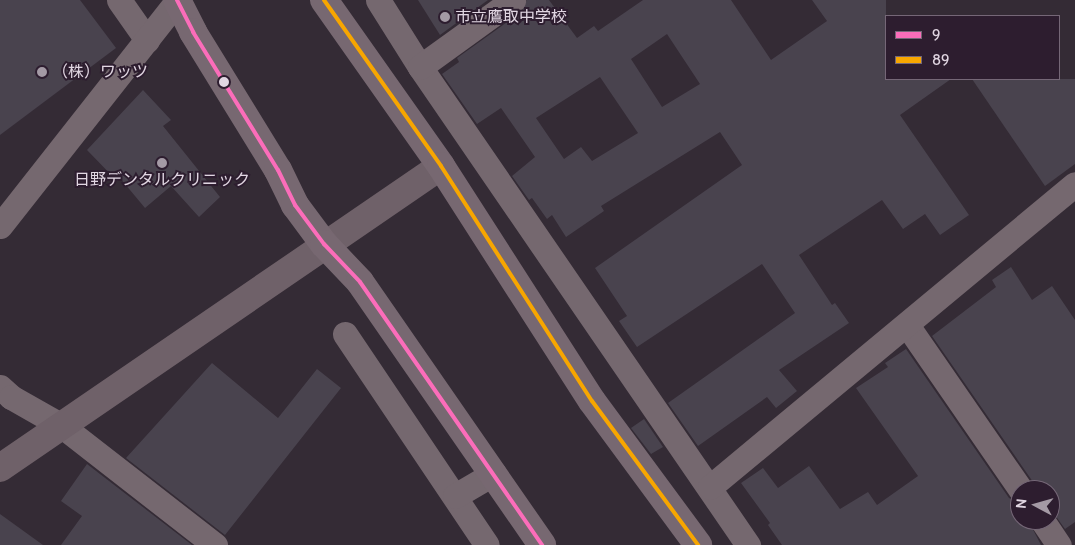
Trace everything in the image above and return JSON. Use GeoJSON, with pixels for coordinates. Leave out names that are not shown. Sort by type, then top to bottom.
{"type":"FeatureCollection","features":[{"type":"Feature","properties":{"kind":"main road"},"geometry":{"type":"LineString","coordinates":[[324,0],[441,166],[592,401],[698,545]]}},
{"type":"Feature","properties":{"kind":"main road"},"geometry":{"type":"LineString","coordinates":[[177,1],[278,170],[295,205],[324,244],[360,282],[494,473],[542,545]]}},
{"type":"Feature","properties":{"kind":"street"},"geometry":{"type":"LineString","coordinates":[[119,0],[147,40]]}},
{"type":"Feature","properties":{"kind":"street"},"geometry":{"type":"LineString","coordinates":[[378,0],[420,67],[748,545]]}},
{"type":"Feature","properties":{"kind":"street"},"geometry":{"type":"LineString","coordinates":[[420,67],[513,0]]}},
{"type":"Feature","properties":{"kind":"street"},"geometry":{"type":"LineString","coordinates":[[0,226],[177,1]]}},
{"type":"Feature","properties":{"kind":"street"},"geometry":{"type":"LineString","coordinates":[[0,468],[324,244],[441,166]]}},
{"type":"Feature","properties":{"kind":"street"},"geometry":{"type":"LineString","coordinates":[[710,487],[908,325],[1075,184]]}},
{"type":"Feature","properties":{"kind":"street"},"geometry":{"type":"LineString","coordinates":[[908,325],[1014,480]]}},
{"type":"Feature","properties":{"kind":"street"},"geometry":{"type":"LineString","coordinates":[[344,334],[487,545]]}},
{"type":"Feature","properties":{"kind":"street"},"geometry":{"type":"LineString","coordinates":[[0,387],[62,426],[215,545]]}},
{"type":"Feature","properties":{"kind":"street"},"geometry":{"type":"LineString","coordinates":[[454,496],[494,473]]}},
{"type":"Feature","properties":{"kind":"street"},"geometry":{"type":"LineString","coordinates":[[1049,530],[1060,545],[1075,535]]}},
{"type":"Feature","properties":{"kind":"building","name":"（株）ワッツ"},"geometry":{"type":"Polygon","coordinates":[[[0,0],[80,0],[116,48],[0,135],[0,0]]]}},
{"type":"Feature","properties":{"kind":"building","name":"市立鷹取中学校"},"geometry":{"type":"Polygon","coordinates":[[[418,0],[488,0],[440,35],[418,0]]]}},
{"type":"Feature","properties":{"kind":"building"},"geometry":{"type":"Polygon","coordinates":[[[527,0],[549,0],[577,38],[594,26],[598,31],[643,0],[731,0],[771,60],[827,21],[812,0],[886,0],[885,80],[950,80],[900,115],[969,215],[940,235],[925,214],[903,229],[882,200],[799,255],[832,305],[835,303],[849,323],[779,370],[797,391],[776,408],[767,397],[698,446],[668,403],[795,313],[762,264],[637,347],[619,321],[627,316],[595,268],[742,165],[720,132],[601,206],[604,211],[566,237],[552,215],[547,219],[532,198],[529,200],[512,176],[535,157],[501,108],[477,124],[442,74],[459,62],[457,58],[521,12],[527,0]],[[667,34],[631,59],[662,107],[700,84],[667,34]],[[600,77],[536,118],[564,159],[581,147],[592,161],[638,133],[600,77]]]}},
{"type":"Feature","properties":{"kind":"building"},"geometry":{"type":"Polygon","coordinates":[[[1075,79],[1075,164],[1045,186],[973,80],[1075,79]]]}},
{"type":"Feature","properties":{"kind":"building"},"geometry":{"type":"Polygon","coordinates":[[[143,90],[171,120],[163,126],[220,197],[199,217],[171,186],[145,208],[120,178],[117,181],[87,150],[143,90]]]}},
{"type":"Feature","properties":{"kind":"building"},"geometry":{"type":"Polygon","coordinates":[[[1011,267],[1032,300],[1052,286],[1075,320],[1075,522],[1065,529],[1060,522],[1060,480],[1032,480],[932,336],[996,287],[992,280],[1011,267]]]}},
{"type":"Feature","properties":{"kind":"building"},"geometry":{"type":"Polygon","coordinates":[[[906,349],[1010,499],[1010,530],[1033,530],[1041,545],[782,545],[768,525],[770,523],[741,483],[763,468],[778,488],[809,466],[840,509],[868,492],[877,505],[918,476],[856,388],[888,367],[885,363],[906,349]]]}},
{"type":"Feature","properties":{"kind":"building"},"geometry":{"type":"Polygon","coordinates":[[[212,363],[278,418],[317,369],[341,388],[225,535],[126,458],[212,363]]]}},
{"type":"Feature","properties":{"kind":"building"},"geometry":{"type":"Polygon","coordinates":[[[644,419],[663,447],[651,454],[631,428],[644,419]]]}},
{"type":"Feature","properties":{"kind":"building"},"geometry":{"type":"Polygon","coordinates":[[[87,464],[192,545],[61,545],[82,516],[61,501],[87,464]]]}},
{"type":"Feature","properties":{"kind":"building"},"geometry":{"type":"Polygon","coordinates":[[[0,514],[43,545],[0,545],[0,514]]]}},
{"type":"Feature","properties":{"kind":"transit line","name":"9"},"geometry":{"type":"LineString","coordinates":[[177,0],[193,32],[278,170],[295,205],[324,244],[360,282],[542,545]]}},
{"type":"Feature","properties":{"kind":"transit line","name":"89"},"geometry":{"type":"LineString","coordinates":[[324,0],[441,166],[592,401],[698,545]]}},
{"type":"Feature","properties":{"kind":"place","name":"市立鷹取中学校"},"geometry":{"type":"Point","coordinates":[445,17]}},
{"type":"Feature","properties":{"kind":"place","name":"（株）ワッツ"},"geometry":{"type":"Point","coordinates":[42,72]}},
{"type":"Feature","properties":{"kind":"place","name":"日野デンタルクリニック"},"geometry":{"type":"Point","coordinates":[162,163]}}]}
